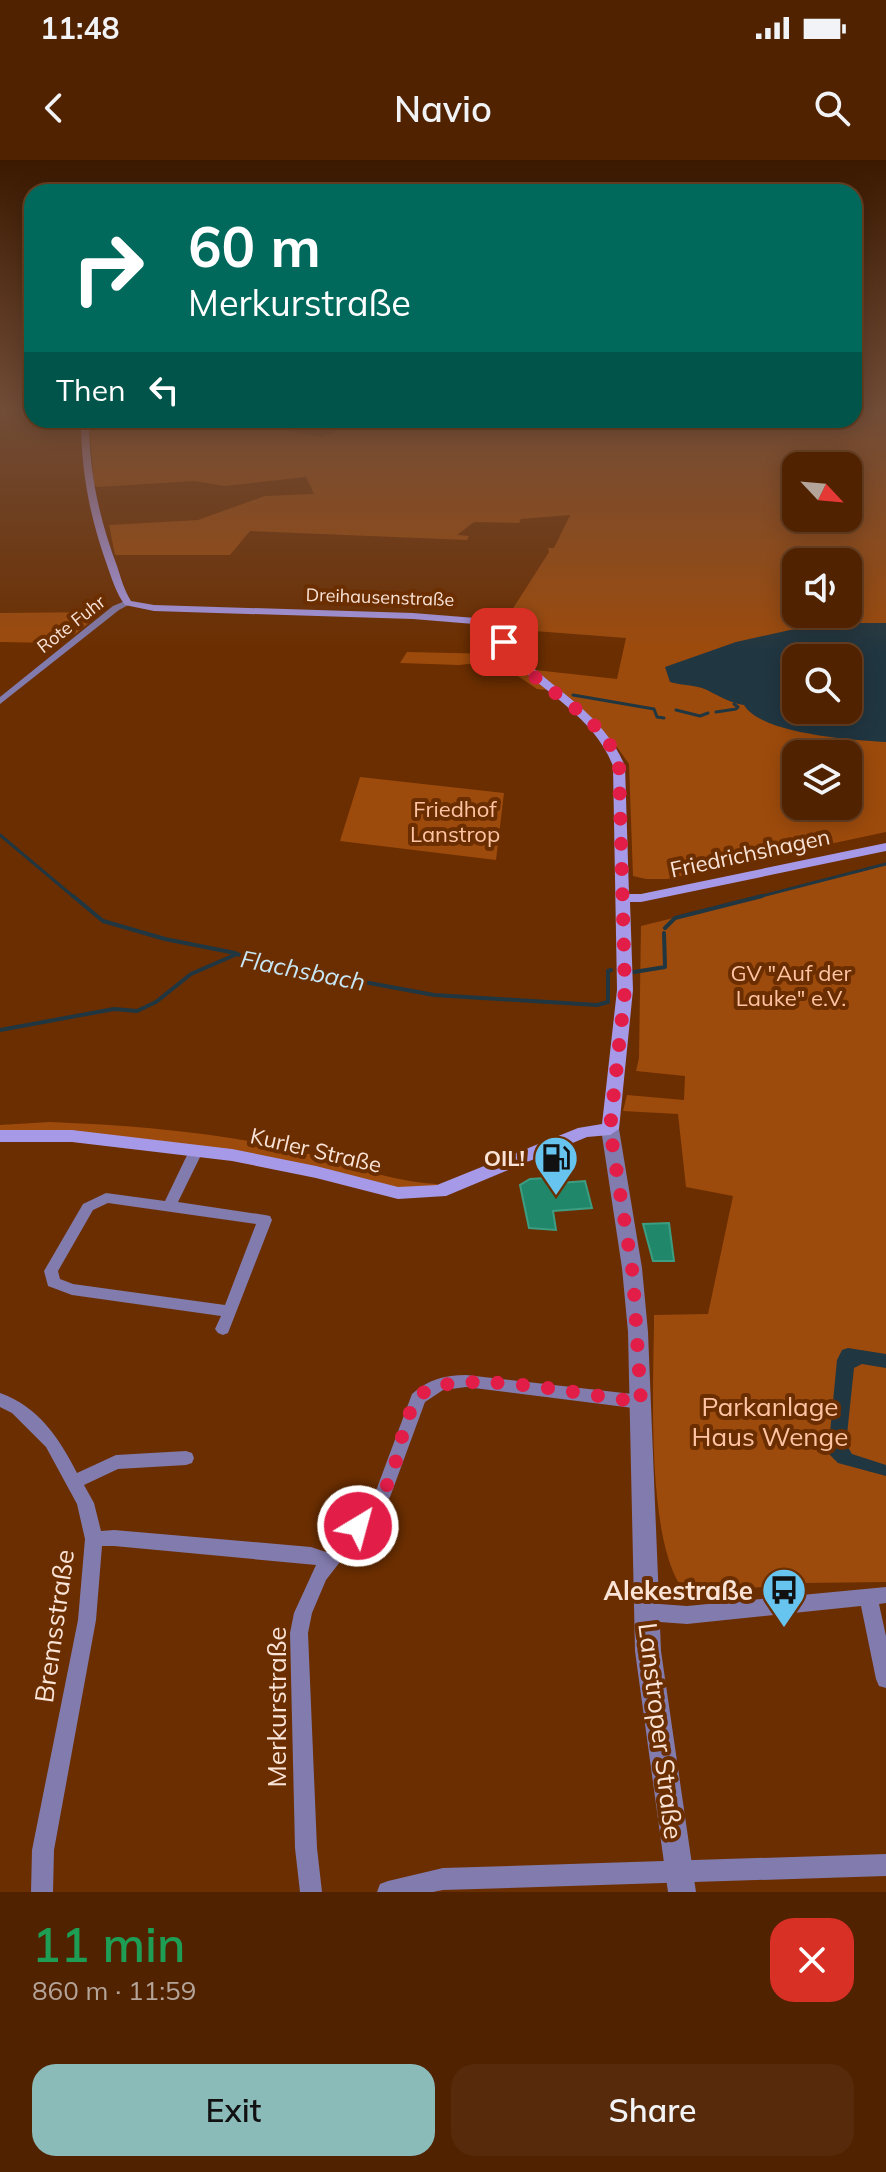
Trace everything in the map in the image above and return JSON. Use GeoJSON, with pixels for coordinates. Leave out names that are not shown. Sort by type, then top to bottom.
{"type":"FeatureCollection","features":[{"type":"Feature","properties":{"kind":"main road","name":"Rote Fuhr"},"geometry":{"type":"LineString","coordinates":[[91,490],[106,551],[128,603]]}},
{"type":"Feature","properties":{"kind":"main road","name":"Dreihausenstraße"},"geometry":{"type":"LineString","coordinates":[[128,603],[154,608],[413,616],[493,623],[515,658],[584,716],[614,751],[619,766],[621,805]]}},
{"type":"Feature","properties":{"kind":"main road","name":"Lanstroper Straße"},"geometry":{"type":"LineString","coordinates":[[610,1129],[625,990],[621,805]]}},
{"type":"Feature","properties":{"kind":"main road","name":"Friedrichshagen"},"geometry":{"type":"LineString","coordinates":[[623,898],[641,898],[886,847]]}},
{"type":"Feature","properties":{"kind":"main road","name":"Kurler Straße"},"geometry":{"type":"LineString","coordinates":[[0,1136],[72,1136],[196,1151],[296,1167],[398,1193],[439,1191],[584,1132],[610,1129]]}},
{"type":"Feature","properties":{"kind":"street","name":"Rote Fuhr"},"geometry":{"type":"LineString","coordinates":[[0,701],[116,608],[128,603]]}},
{"type":"Feature","properties":{"kind":"street","name":"Lanstroper Straße"},"geometry":{"type":"LineString","coordinates":[[610,1129],[633,1275],[641,1402],[646,1612],[652,1688],[681,1881]]}},
{"type":"Feature","properties":{"kind":"street"},"geometry":{"type":"LineString","coordinates":[[169,1206],[196,1151]]}},
{"type":"Feature","properties":{"kind":"street"},"geometry":{"type":"LineString","coordinates":[[223,1329],[265,1220],[106,1198],[88,1207],[51,1271],[53,1282],[72,1289],[229,1311]]}},
{"type":"Feature","properties":{"kind":"street","name":"Merkurstraße"},"geometry":{"type":"LineString","coordinates":[[311,1892],[306,1848],[299,1633],[303,1613],[330,1561],[384,1492],[412,1410],[427,1389],[454,1381],[497,1383],[641,1402]]}},
{"type":"Feature","properties":{"kind":"street","name":"Bremsstraße"},"geometry":{"type":"LineString","coordinates":[[0,1400],[18,1408],[52,1442],[85,1503],[94,1539],[87,1620],[43,1850],[42,1892]]}},
{"type":"Feature","properties":{"kind":"street"},"geometry":{"type":"LineString","coordinates":[[75,1482],[116,1462],[186,1458]]}},
{"type":"Feature","properties":{"kind":"street"},"geometry":{"type":"LineString","coordinates":[[94,1539],[114,1538],[298,1554],[330,1561]]}},
{"type":"Feature","properties":{"kind":"street"},"geometry":{"type":"LineString","coordinates":[[646,1612],[687,1615],[877,1596],[886,1679]]}},
{"type":"Feature","properties":{"kind":"street"},"geometry":{"type":"LineString","coordinates":[[388,1892],[443,1879],[681,1881],[886,1865]]}},
{"type":"Feature","properties":{"kind":"green space"},"geometry":{"type":"Polygon","coordinates":[[[312,490],[782,490],[782,532],[862,532],[862,490],[886,490],[886,832],[667,879],[633,876],[629,764],[580,708],[535,670],[617,679],[626,638],[508,629],[505,621],[549,552],[548,548],[554,548],[570,515],[521,519],[519,523],[474,522],[457,535],[469,536],[467,540],[250,531],[230,555],[115,555],[109,525],[198,520],[265,496],[314,494],[312,490]]]}},
{"type":"Feature","properties":{"kind":"green space"},"geometry":{"type":"Polygon","coordinates":[[[102,612],[74,635],[56,638],[52,643],[0,642],[0,613],[102,612]]]}},
{"type":"Feature","properties":{"kind":"green space"},"geometry":{"type":"Polygon","coordinates":[[[407,652],[496,654],[511,658],[548,690],[537,689],[496,661],[459,665],[400,663],[407,652]]]}},
{"type":"Feature","properties":{"kind":"green space","name":"Friedhof Lanstrop"},"geometry":{"type":"Polygon","coordinates":[[[360,777],[504,793],[496,860],[340,841],[360,777]]]}},
{"type":"Feature","properties":{"kind":"green space","name":"Parkanlage Haus Wenge"},"geometry":{"type":"Polygon","coordinates":[[[886,865],[886,1582],[803,1583],[687,1594],[673,1572],[658,1503],[653,1420],[654,1315],[708,1314],[733,1196],[686,1187],[678,1114],[623,1111],[627,1095],[684,1100],[685,1076],[636,1071],[639,1058],[641,926],[886,865]]]}},
{"type":"Feature","properties":{"kind":"green space"},"geometry":{"type":"Polygon","coordinates":[[[50,1122],[220,1136],[296,1151],[376,1174],[437,1184],[439,1191],[398,1193],[232,1155],[0,1136],[0,1125],[50,1122]]]}},
{"type":"Feature","properties":{"kind":"water"},"geometry":{"type":"Polygon","coordinates":[[[862,623],[886,623],[886,742],[788,729],[769,723],[744,705],[702,688],[670,682],[665,667],[736,642],[805,628],[862,628],[862,623]]]}},
{"type":"Feature","properties":{"kind":"water"},"geometry":{"type":"Polygon","coordinates":[[[848,1348],[886,1354],[886,1368],[862,1364],[854,1368],[846,1444],[852,1454],[886,1465],[886,1476],[838,1463],[828,1453],[837,1360],[842,1350],[848,1348]]]}},
{"type":"Feature","properties":{"kind":"building","name":"OIL!"},"geometry":{"type":"Polygon","coordinates":[[[546,1178],[547,1184],[585,1181],[592,1208],[553,1211],[556,1230],[529,1228],[520,1185],[530,1179],[546,1178]]]}},
{"type":"Feature","properties":{"kind":"building"},"geometry":{"type":"Polygon","coordinates":[[[669,1223],[674,1261],[653,1261],[643,1224],[669,1223]]]}},
{"type":"Feature","properties":{"kind":"waterway"},"geometry":{"type":"LineString","coordinates":[[573,695],[654,709],[657,717],[664,718]]}},
{"type":"Feature","properties":{"kind":"waterway"},"geometry":{"type":"LineString","coordinates":[[716,712],[736,709],[738,707],[734,704]]}},
{"type":"Feature","properties":{"kind":"waterway"},"geometry":{"type":"LineString","coordinates":[[676,710],[700,716],[708,713]]}},
{"type":"Feature","properties":{"kind":"waterway","name":"Flachsbach"},"geometry":{"type":"LineString","coordinates":[[0,835],[75,898]]}},
{"type":"Feature","properties":{"kind":"waterway","name":"Flachsbach"},"geometry":{"type":"LineString","coordinates":[[754,898],[886,864]]}},
{"type":"Feature","properties":{"kind":"waterway","name":"Flachsbach"},"geometry":{"type":"LineString","coordinates":[[73,896],[103,921],[165,939],[235,953],[256,962],[434,995],[597,1005],[608,1002],[608,971],[611,970]]}},
{"type":"Feature","properties":{"kind":"waterway","name":"Flachsbach"},"geometry":{"type":"LineString","coordinates":[[665,928],[675,918],[762,896]]}},
{"type":"Feature","properties":{"kind":"waterway","name":"Flachsbach"},"geometry":{"type":"LineString","coordinates":[[634,972],[665,967],[664,933]]}},
{"type":"Feature","properties":{"kind":"waterway"},"geometry":{"type":"LineString","coordinates":[[0,1030],[114,1009],[137,1011],[156,1002],[191,974],[237,954]]}},
{"type":"Feature","properties":{"kind":"place","name":"OIL!"},"geometry":{"type":"Point","coordinates":[556,1197]}},
{"type":"Feature","properties":{"kind":"place","name":"Alekestraße"},"geometry":{"type":"Point","coordinates":[784,1629]}},
{"type":"Feature","properties":{"kind":"route"},"geometry":{"type":"LineString","coordinates":[[358,1526],[384,1492],[412,1410],[427,1389],[454,1381],[497,1383],[641,1402],[633,1275],[610,1129],[612,1096],[623,1033],[625,990],[619,766],[614,751],[584,716],[515,658],[504,642]]}},
{"type":"Feature","properties":{"kind":"park label","name":"GV \"Auf der Lauke\" e.V."},"geometry":{"type":"Point","coordinates":[791,986]}}]}
